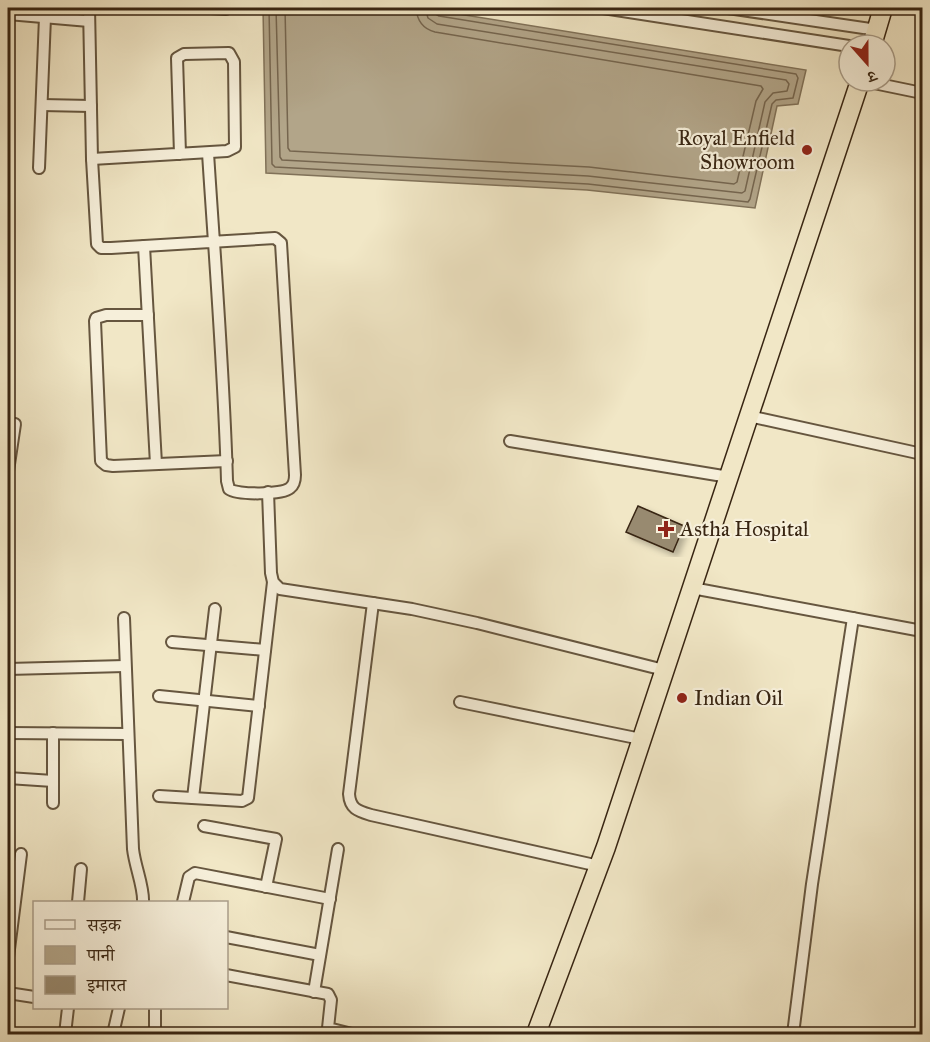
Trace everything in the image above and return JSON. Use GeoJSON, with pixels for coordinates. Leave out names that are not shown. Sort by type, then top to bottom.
{"type":"FeatureCollection","features":[{"type":"Feature","properties":{"kind":"highway"},"geometry":{"type":"LineString","coordinates":[[876,33],[883,8]]}},
{"type":"Feature","properties":{"kind":"highway"},"geometry":{"type":"LineString","coordinates":[[536,1035],[599,866],[858,93]]}},
{"type":"Feature","properties":{"kind":"street"},"geometry":{"type":"LineString","coordinates":[[89,8],[92,159],[97,244],[101,248],[214,242],[275,238],[281,243],[295,475],[291,488],[283,491],[239,494],[229,489],[227,481],[220,318],[214,242],[208,153]]}},
{"type":"Feature","properties":{"kind":"street"},"geometry":{"type":"LineString","coordinates":[[211,8],[226,9]]}},
{"type":"Feature","properties":{"kind":"street"},"geometry":{"type":"LineString","coordinates":[[603,8],[628,9],[837,44]]}},
{"type":"Feature","properties":{"kind":"street"},"geometry":{"type":"LineString","coordinates":[[728,8],[850,33]]}},
{"type":"Feature","properties":{"kind":"street"},"geometry":{"type":"LineString","coordinates":[[8,14],[89,21]]}},
{"type":"Feature","properties":{"kind":"street"},"geometry":{"type":"LineString","coordinates":[[39,168],[45,17]]}},
{"type":"Feature","properties":{"kind":"street"},"geometry":{"type":"LineString","coordinates":[[92,159],[228,152],[235,147],[234,62],[229,53],[184,54],[177,58],[180,154]]}},
{"type":"Feature","properties":{"kind":"street"},"geometry":{"type":"LineString","coordinates":[[897,88],[922,93]]}},
{"type":"Feature","properties":{"kind":"street"},"geometry":{"type":"LineString","coordinates":[[42,105],[91,106]]}},
{"type":"Feature","properties":{"kind":"street"},"geometry":{"type":"LineString","coordinates":[[144,246],[156,464]]}},
{"type":"Feature","properties":{"kind":"street"},"geometry":{"type":"LineString","coordinates":[[148,315],[106,315],[94,321],[100,455],[105,465],[227,460]]}},
{"type":"Feature","properties":{"kind":"street"},"geometry":{"type":"LineString","coordinates":[[748,416],[922,454]]}},
{"type":"Feature","properties":{"kind":"street"},"geometry":{"type":"LineString","coordinates":[[8,471],[15,424]]}},
{"type":"Feature","properties":{"kind":"street"},"geometry":{"type":"LineString","coordinates":[[510,441],[729,477]]}},
{"type":"Feature","properties":{"kind":"street"},"geometry":{"type":"LineString","coordinates":[[159,796],[242,801],[248,798],[273,582],[268,492]]}},
{"type":"Feature","properties":{"kind":"street"},"geometry":{"type":"LineString","coordinates":[[273,582],[286,591],[412,609],[508,630],[664,670]]}},
{"type":"Feature","properties":{"kind":"street"},"geometry":{"type":"LineString","coordinates":[[692,588],[922,630]]}},
{"type":"Feature","properties":{"kind":"street"},"geometry":{"type":"LineString","coordinates":[[373,603],[349,794],[353,808],[371,815],[599,866]]}},
{"type":"Feature","properties":{"kind":"street"},"geometry":{"type":"LineString","coordinates":[[193,798],[215,609]]}},
{"type":"Feature","properties":{"kind":"street"},"geometry":{"type":"LineString","coordinates":[[124,618],[133,849],[143,901]]}},
{"type":"Feature","properties":{"kind":"street"},"geometry":{"type":"LineString","coordinates":[[793,1035],[812,884],[853,618]]}},
{"type":"Feature","properties":{"kind":"street"},"geometry":{"type":"LineString","coordinates":[[172,642],[265,650]]}},
{"type":"Feature","properties":{"kind":"street"},"geometry":{"type":"LineString","coordinates":[[8,669],[125,666]]}},
{"type":"Feature","properties":{"kind":"street"},"geometry":{"type":"LineString","coordinates":[[159,696],[259,706]]}},
{"type":"Feature","properties":{"kind":"street"},"geometry":{"type":"LineString","coordinates":[[460,702],[641,739]]}},
{"type":"Feature","properties":{"kind":"street"},"geometry":{"type":"LineString","coordinates":[[8,733],[127,734]]}},
{"type":"Feature","properties":{"kind":"street"},"geometry":{"type":"LineString","coordinates":[[53,733],[53,803]]}},
{"type":"Feature","properties":{"kind":"street"},"geometry":{"type":"LineString","coordinates":[[8,778],[53,781]]}},
{"type":"Feature","properties":{"kind":"street"},"geometry":{"type":"LineString","coordinates":[[204,826],[276,839],[266,887]]}},
{"type":"Feature","properties":{"kind":"street"},"geometry":{"type":"LineString","coordinates":[[314,992],[338,849]]}},
{"type":"Feature","properties":{"kind":"street"},"geometry":{"type":"LineString","coordinates":[[8,957],[21,854]]}},
{"type":"Feature","properties":{"kind":"street"},"geometry":{"type":"LineString","coordinates":[[78,901],[81,869]]}},
{"type":"Feature","properties":{"kind":"street"},"geometry":{"type":"LineString","coordinates":[[183,901],[189,877],[192,874],[330,899]]}},
{"type":"Feature","properties":{"kind":"street"},"geometry":{"type":"LineString","coordinates":[[228,937],[320,956]]}},
{"type":"Feature","properties":{"kind":"street"},"geometry":{"type":"LineString","coordinates":[[228,975],[328,994],[330,997],[328,1031],[352,1035]]}},
{"type":"Feature","properties":{"kind":"street"},"geometry":{"type":"LineString","coordinates":[[8,993],[33,997]]}},
{"type":"Feature","properties":{"kind":"street"},"geometry":{"type":"LineString","coordinates":[[65,1035],[68,1009]]}},
{"type":"Feature","properties":{"kind":"street"},"geometry":{"type":"LineString","coordinates":[[113,1035],[119,1009]]}},
{"type":"Feature","properties":{"kind":"street"},"geometry":{"type":"LineString","coordinates":[[155,1009],[155,1035]]}},
{"type":"Feature","properties":{"kind":"water"},"geometry":{"type":"Polygon","coordinates":[[[263,8],[421,8],[806,70],[798,104],[777,106],[755,208],[587,190],[266,173],[263,8]]]}},
{"type":"Feature","properties":{"kind":"building"},"geometry":{"type":"Polygon","coordinates":[[[638,506],[684,526],[673,552],[626,532],[638,506]]]}},
{"type":"Feature","properties":{"kind":"place","name":"Royal Enfield Showroom"},"geometry":{"type":"Point","coordinates":[807,150]}},
{"type":"Feature","properties":{"kind":"place","name":"Astha Hospital"},"geometry":{"type":"Point","coordinates":[666,529]}},
{"type":"Feature","properties":{"kind":"place","name":"Indian Oil"},"geometry":{"type":"Point","coordinates":[682,698]}}]}
